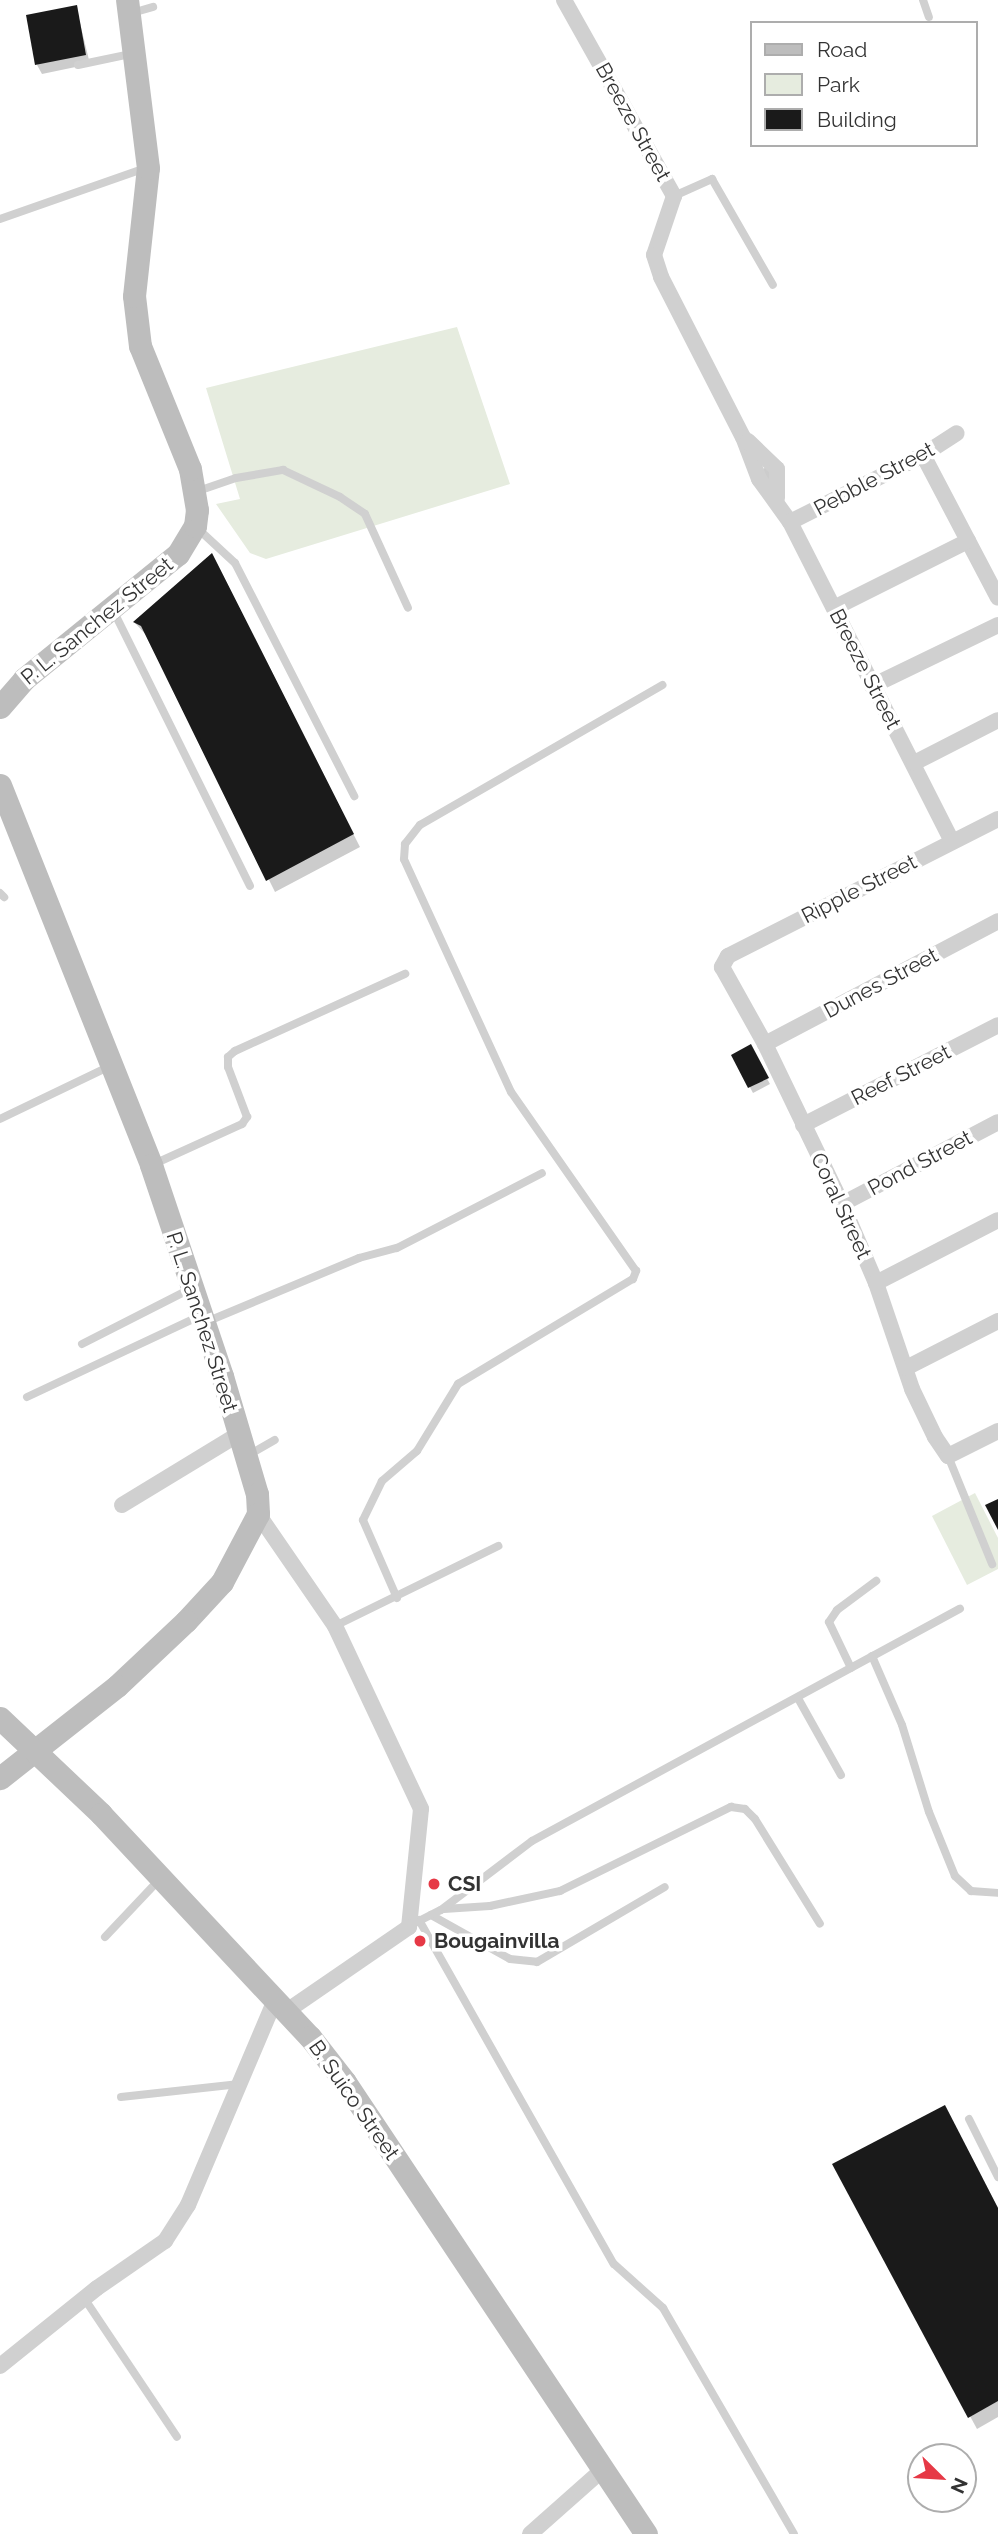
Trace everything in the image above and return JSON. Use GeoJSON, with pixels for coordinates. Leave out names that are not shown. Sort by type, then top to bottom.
{"type":"FeatureCollection","features":[{"type":"Feature","properties":{"kind":"street","name":"Breeze Street"},"geometry":{"type":"LineString","coordinates":[[564,0],[674,196],[654,255],[743,437],[777,469],[776,498],[952,841]]}},
{"type":"Feature","properties":{"kind":"street"},"geometry":{"type":"LineString","coordinates":[[128,7],[153,193],[146,248],[134,296],[140,346],[196,492],[195,526]]}},
{"type":"Feature","properties":{"kind":"street","name":"Pebble Street"},"geometry":{"type":"LineString","coordinates":[[790,522],[923,455],[957,433]]}},
{"type":"Feature","properties":{"kind":"street"},"geometry":{"type":"LineString","coordinates":[[923,455],[998,598]]}},
{"type":"Feature","properties":{"kind":"street","name":"P. L. Sanchez Street"},"geometry":{"type":"LineString","coordinates":[[0,707],[23,679],[113,610],[178,554],[195,526]]}},
{"type":"Feature","properties":{"kind":"street"},"geometry":{"type":"LineString","coordinates":[[834,608],[968,541]]}},
{"type":"Feature","properties":{"kind":"street"},"geometry":{"type":"LineString","coordinates":[[872,686],[998,625]]}},
{"type":"Feature","properties":{"kind":"street"},"geometry":{"type":"LineString","coordinates":[[914,763],[998,720]]}},
{"type":"Feature","properties":{"kind":"street","name":"P. L. Sanchez Street"},"geometry":{"type":"LineString","coordinates":[[2,797],[151,1166],[246,1456],[257,1494],[258,1514]]}},
{"type":"Feature","properties":{"kind":"street","name":"Ripple Street"},"geometry":{"type":"LineString","coordinates":[[722,961],[998,819]]}},
{"type":"Feature","properties":{"kind":"street","name":"Dunes Street"},"geometry":{"type":"LineString","coordinates":[[765,1044],[998,921]]}},
{"type":"Feature","properties":{"kind":"street","name":"Coral Street"},"geometry":{"type":"LineString","coordinates":[[722,961],[842,1204],[876,1283],[912,1389],[948,1455]]}},
{"type":"Feature","properties":{"kind":"street","name":"Reef Street"},"geometry":{"type":"LineString","coordinates":[[803,1125],[998,1025]]}},
{"type":"Feature","properties":{"kind":"street","name":"Pond Street"},"geometry":{"type":"LineString","coordinates":[[842,1204],[998,1122]]}},
{"type":"Feature","properties":{"kind":"street"},"geometry":{"type":"LineString","coordinates":[[876,1283],[998,1220]]}},
{"type":"Feature","properties":{"kind":"street"},"geometry":{"type":"LineString","coordinates":[[906,1368],[998,1321]]}},
{"type":"Feature","properties":{"kind":"street"},"geometry":{"type":"LineString","coordinates":[[948,1455],[998,1430]]}},
{"type":"Feature","properties":{"kind":"street"},"geometry":{"type":"LineString","coordinates":[[122,1505],[239,1434]]}},
{"type":"Feature","properties":{"kind":"street"},"geometry":{"type":"LineString","coordinates":[[0,1778],[34,1754],[117,1686],[222,1582],[258,1514],[335,1626],[421,1809],[414,1923],[281,2004],[239,2084],[188,2205],[165,2241],[85,2298],[0,2366]]}},
{"type":"Feature","properties":{"kind":"street","name":"B. Suico Street"},"geometry":{"type":"LineString","coordinates":[[0,1718],[34,1754],[101,1814],[281,2004],[345,2082],[601,2471],[646,2534]]}},
{"type":"Feature","properties":{"kind":"street"},"geometry":{"type":"LineString","coordinates":[[530,2534],[601,2471]]}},
{"type":"Feature","properties":{"kind":"lane"},"geometry":{"type":"LineString","coordinates":[[923,0],[929,17]]}},
{"type":"Feature","properties":{"kind":"lane"},"geometry":{"type":"LineString","coordinates":[[128,7],[153,7]]}},
{"type":"Feature","properties":{"kind":"lane"},"geometry":{"type":"LineString","coordinates":[[78,65],[134,53]]}},
{"type":"Feature","properties":{"kind":"lane"},"geometry":{"type":"LineString","coordinates":[[0,219],[148,168]]}},
{"type":"Feature","properties":{"kind":"lane"},"geometry":{"type":"LineString","coordinates":[[674,196],[712,179],[773,285]]}},
{"type":"Feature","properties":{"kind":"lane"},"geometry":{"type":"LineString","coordinates":[[196,492],[236,478],[283,470],[340,498],[365,514],[408,608]]}},
{"type":"Feature","properties":{"kind":"lane"},"geometry":{"type":"LineString","coordinates":[[195,526],[235,563],[354,796]]}},
{"type":"Feature","properties":{"kind":"lane"},"geometry":{"type":"LineString","coordinates":[[113,610],[250,886]]}},
{"type":"Feature","properties":{"kind":"lane"},"geometry":{"type":"LineString","coordinates":[[397,1598],[363,1520],[382,1481],[417,1451],[458,1384],[633,1279],[636,1271],[511,1092],[404,859],[405,844],[420,825],[662,685]]}},
{"type":"Feature","properties":{"kind":"lane"},"geometry":{"type":"LineString","coordinates":[[151,1166],[242,1124],[247,1117],[228,1067],[228,1057],[235,1051],[405,974]]}},
{"type":"Feature","properties":{"kind":"lane"},"geometry":{"type":"LineString","coordinates":[[0,1119],[110,1066]]}},
{"type":"Feature","properties":{"kind":"lane"},"geometry":{"type":"LineString","coordinates":[[27,1397],[201,1320],[359,1258],[397,1248],[542,1173]]}},
{"type":"Feature","properties":{"kind":"lane"},"geometry":{"type":"LineString","coordinates":[[82,1343],[190,1289]]}},
{"type":"Feature","properties":{"kind":"lane"},"geometry":{"type":"LineString","coordinates":[[246,1456],[275,1440]]}},
{"type":"Feature","properties":{"kind":"lane"},"geometry":{"type":"LineString","coordinates":[[948,1455],[992,1564]]}},
{"type":"Feature","properties":{"kind":"lane"},"geometry":{"type":"LineString","coordinates":[[335,1626],[397,1598],[498,1546]]}},
{"type":"Feature","properties":{"kind":"lane"},"geometry":{"type":"LineString","coordinates":[[851,1668],[829,1622],[837,1610],[876,1581]]}},
{"type":"Feature","properties":{"kind":"lane"},"geometry":{"type":"LineString","coordinates":[[794,2534],[663,2308],[614,2264],[414,1923],[441,1910],[532,1841],[799,1700],[872,1656],[960,1609]]}},
{"type":"Feature","properties":{"kind":"lane"},"geometry":{"type":"LineString","coordinates":[[872,1656],[902,1725],[929,1812],[955,1876],[971,1891],[998,1893]]}},
{"type":"Feature","properties":{"kind":"lane"},"geometry":{"type":"LineString","coordinates":[[799,1700],[841,1775]]}},
{"type":"Feature","properties":{"kind":"lane"},"geometry":{"type":"LineString","coordinates":[[441,1910],[490,1906],[560,1891],[731,1807],[745,1809],[755,1819],[820,1924]]}},
{"type":"Feature","properties":{"kind":"lane"},"geometry":{"type":"LineString","coordinates":[[105,1937],[161,1878]]}},
{"type":"Feature","properties":{"kind":"lane"},"geometry":{"type":"LineString","coordinates":[[431,1915],[510,1959],[537,1962],[665,1887]]}},
{"type":"Feature","properties":{"kind":"lane"},"geometry":{"type":"LineString","coordinates":[[121,2097],[239,2084]]}},
{"type":"Feature","properties":{"kind":"lane"},"geometry":{"type":"LineString","coordinates":[[968,2119],[998,2178]]}},
{"type":"Feature","properties":{"kind":"lane"},"geometry":{"type":"LineString","coordinates":[[85,2298],[177,2437]]}},
{"type":"Feature","properties":{"kind":"green space"},"geometry":{"type":"Polygon","coordinates":[[[457,327],[510,484],[266,559],[250,553],[216,504],[240,499],[206,388],[457,327]]]}},
{"type":"Feature","properties":{"kind":"green space"},"geometry":{"type":"Polygon","coordinates":[[[975,1493],[998,1538],[998,1569],[967,1585],[932,1516],[975,1493]]]}},
{"type":"Feature","properties":{"kind":"building"},"geometry":{"type":"Polygon","coordinates":[[[77,5],[86,55],[35,65],[26,15],[77,5]]]}},
{"type":"Feature","properties":{"kind":"building"},"geometry":{"type":"Polygon","coordinates":[[[212,553],[354,834],[266,881],[141,626],[133,622],[212,553]]]}},
{"type":"Feature","properties":{"kind":"building"},"geometry":{"type":"Polygon","coordinates":[[[751,1044],[769,1078],[748,1088],[731,1055],[751,1044]]]}},
{"type":"Feature","properties":{"kind":"building"},"geometry":{"type":"Polygon","coordinates":[[[998,1499],[998,1530],[985,1505],[998,1499]]]}},
{"type":"Feature","properties":{"kind":"building"},"geometry":{"type":"Polygon","coordinates":[[[945,2105],[998,2208],[998,2401],[968,2418],[832,2164],[945,2105]]]}},
{"type":"Feature","properties":{"kind":"place","name":"CSI"},"geometry":{"type":"Point","coordinates":[434,1884]}},
{"type":"Feature","properties":{"kind":"place","name":"Bougainvilla"},"geometry":{"type":"Point","coordinates":[420,1941]}}]}
